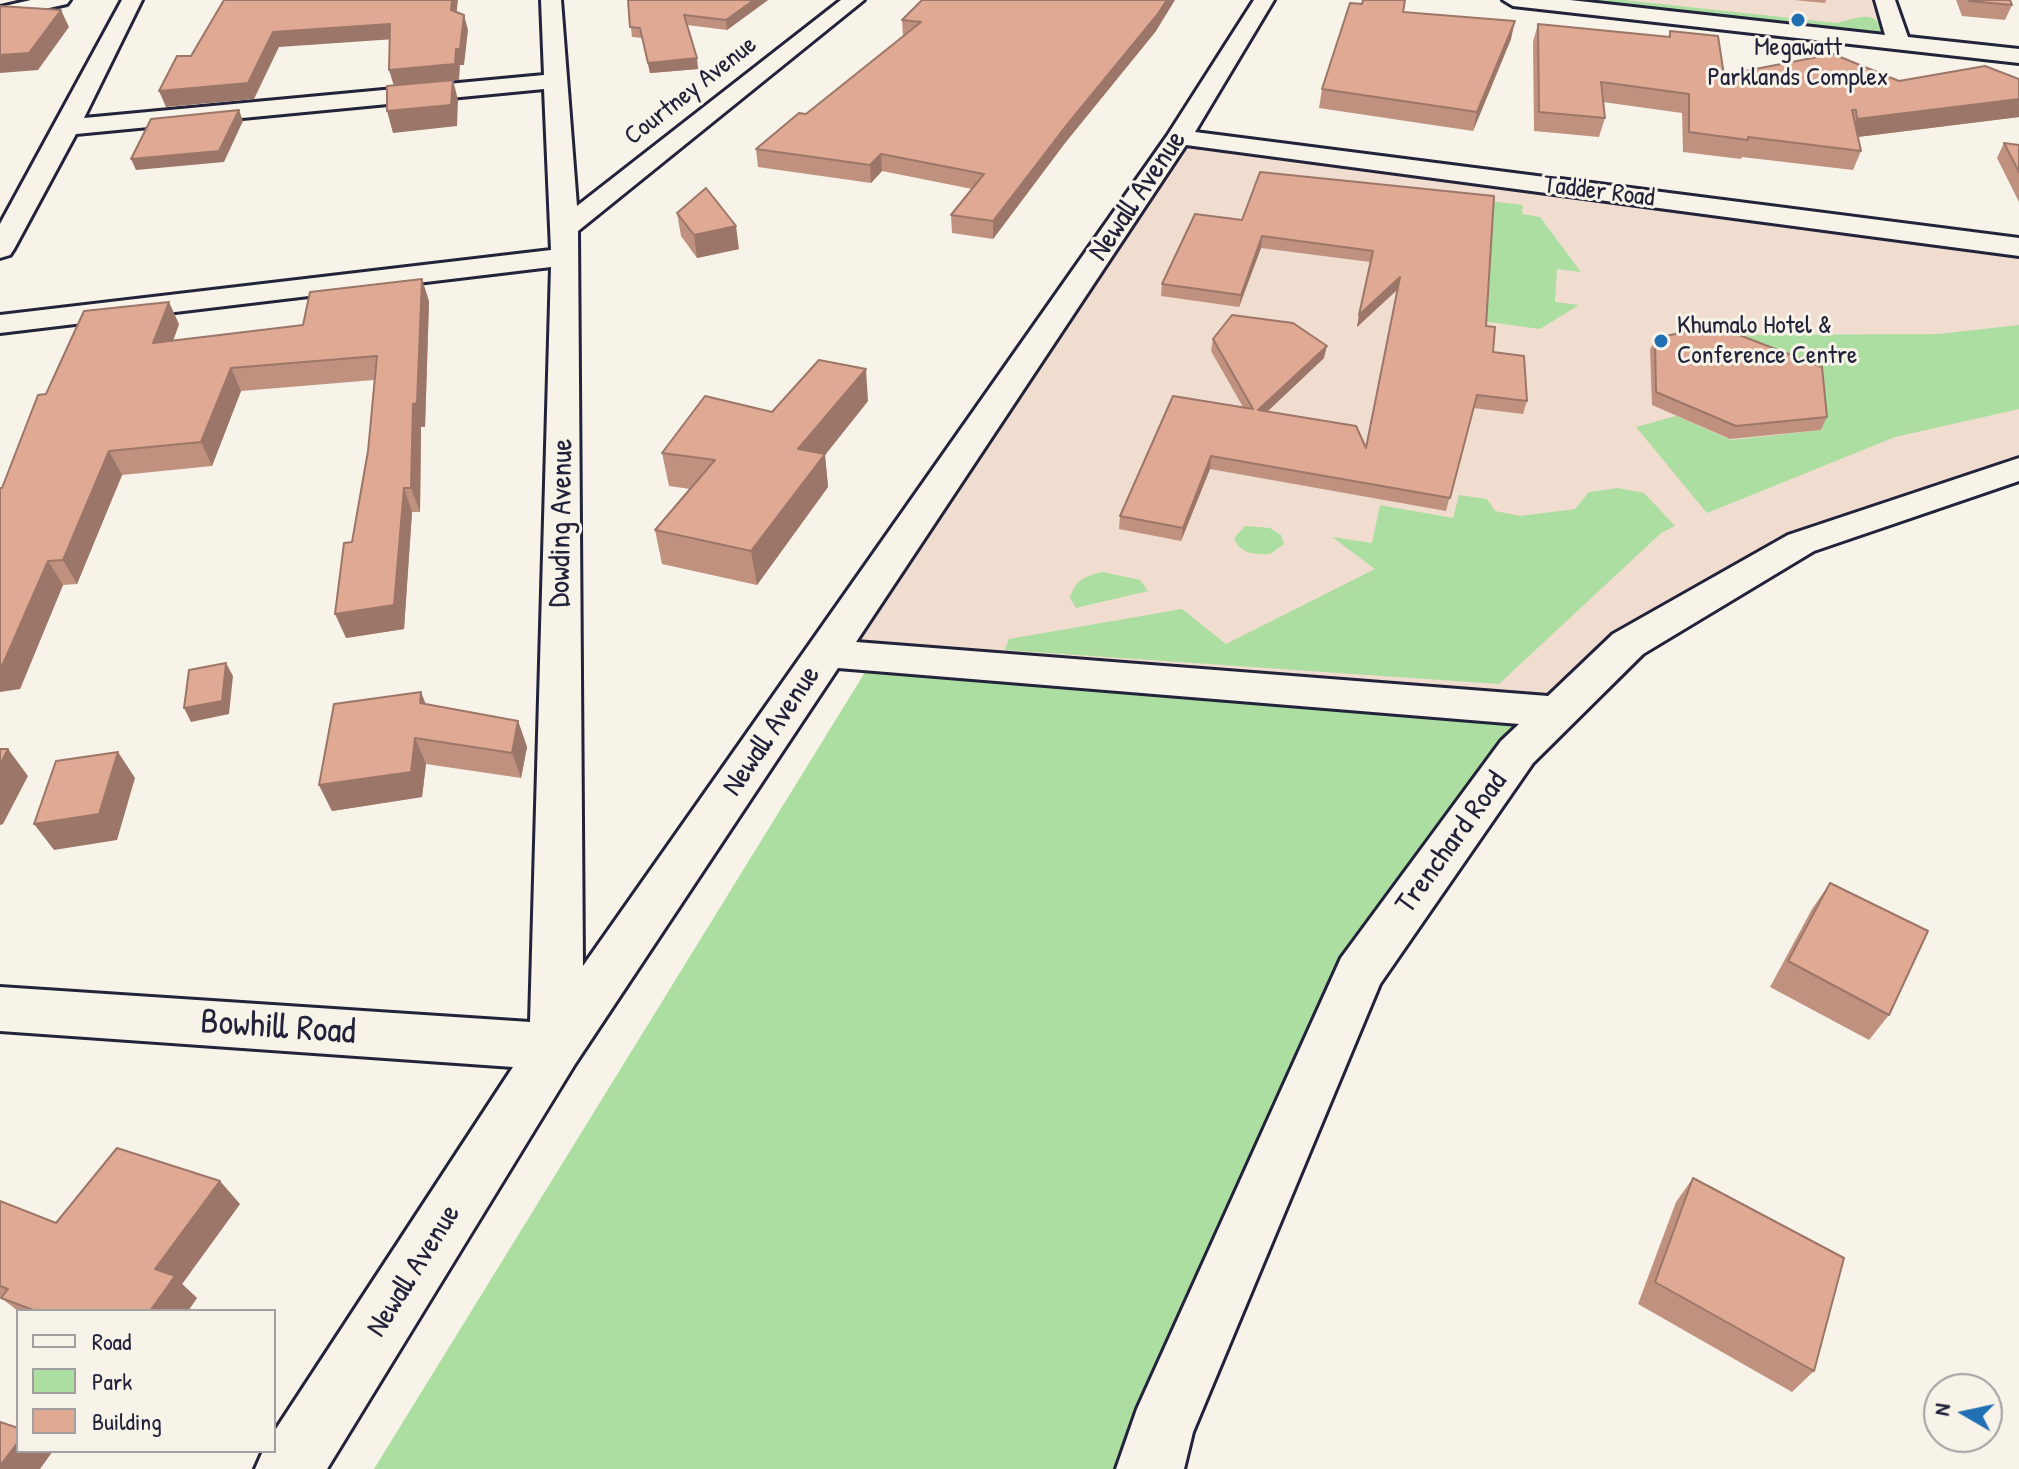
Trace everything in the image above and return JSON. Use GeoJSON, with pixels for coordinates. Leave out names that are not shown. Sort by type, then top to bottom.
{"type":"FeatureCollection","features":[{"type":"Feature","properties":{"kind":"street"},"geometry":{"type":"LineString","coordinates":[[0,13],[60,0]]}},
{"type":"Feature","properties":{"kind":"street"},"geometry":{"type":"LineString","coordinates":[[0,249],[132,0]]}},
{"type":"Feature","properties":{"kind":"street","name":"Dowding Avenue"},"geometry":{"type":"LineString","coordinates":[[551,0],[565,243],[556,1047]]}},
{"type":"Feature","properties":{"kind":"street","name":"Courtney Avenue"},"geometry":{"type":"LineString","coordinates":[[565,243],[854,0]]}},
{"type":"Feature","properties":{"kind":"street","name":"Newall Avenue"},"geometry":{"type":"LineString","coordinates":[[289,1469],[556,1047],[1179,137],[1264,0]]}},
{"type":"Feature","properties":{"kind":"street"},"geometry":{"type":"LineString","coordinates":[[1513,0],[2013,57]]}},
{"type":"Feature","properties":{"kind":"street"},"geometry":{"type":"LineString","coordinates":[[1885,0],[1899,43]]}},
{"type":"Feature","properties":{"kind":"street"},"geometry":{"type":"LineString","coordinates":[[67,127],[555,81]]}},
{"type":"Feature","properties":{"kind":"street","name":"Tadder Road"},"geometry":{"type":"LineString","coordinates":[[1179,137],[2019,247]]}},
{"type":"Feature","properties":{"kind":"street"},"geometry":{"type":"LineString","coordinates":[[0,324],[565,243]]}},
{"type":"Feature","properties":{"kind":"street","name":"Trenchard Road"},"geometry":{"type":"LineString","coordinates":[[1150,1469],[1160,1432],[1359,973],[1517,752],[1628,644],[1801,543],[2019,469]]}},
{"type":"Feature","properties":{"kind":"street"},"geometry":{"type":"LineString","coordinates":[[825,653],[1559,712]]}},
{"type":"Feature","properties":{"kind":"street","name":"Bowhill Road"},"geometry":{"type":"LineString","coordinates":[[0,1009],[556,1047]]}},
{"type":"Feature","properties":{"kind":"shaded area","name":"Megawatt Parklands Complex"},"geometry":{"type":"Polygon","coordinates":[[[1528,0],[1877,0],[1893,40],[1528,0]]]}},
{"type":"Feature","properties":{"kind":"shaded area"},"geometry":{"type":"Polygon","coordinates":[[[1183,140],[2019,250],[2019,464],[1795,538],[1554,708],[835,650],[1183,140]]]}},
{"type":"Feature","properties":{"kind":"green space"},"geometry":{"type":"Polygon","coordinates":[[[1549,0],[1624,0],[1837,23],[1867,17],[1878,22],[1884,37],[1549,0]]]}},
{"type":"Feature","properties":{"kind":"green space"},"geometry":{"type":"Polygon","coordinates":[[[1463,198],[1523,205],[1522,214],[1540,217],[1581,272],[1557,269],[1555,302],[1579,305],[1540,329],[1415,312],[1463,198]]]}},
{"type":"Feature","properties":{"kind":"green space"},"geometry":{"type":"Polygon","coordinates":[[[2019,325],[2019,409],[1895,437],[1707,513],[1636,427],[1676,416],[1731,440],[1822,430],[1817,379],[1740,335],[1939,334],[2019,325]]]}},
{"type":"Feature","properties":{"kind":"green space"},"geometry":{"type":"Polygon","coordinates":[[[1618,488],[1644,493],[1675,526],[1661,533],[1499,684],[1005,650],[1009,639],[1182,609],[1226,644],[1375,569],[1332,537],[1372,543],[1380,505],[1453,518],[1459,495],[1487,499],[1495,511],[1520,516],[1575,509],[1589,492],[1618,488]]]}},
{"type":"Feature","properties":{"kind":"green space"},"geometry":{"type":"Polygon","coordinates":[[[1245,526],[1270,528],[1281,535],[1284,544],[1270,554],[1254,554],[1244,550],[1234,538],[1245,526]]]}},
{"type":"Feature","properties":{"kind":"green space"},"geometry":{"type":"Polygon","coordinates":[[[1103,572],[1140,580],[1148,591],[1076,608],[1070,598],[1078,583],[1103,572]]]}},
{"type":"Feature","properties":{"kind":"green space"},"geometry":{"type":"Polygon","coordinates":[[[867,669],[1535,720],[1351,968],[1140,1469],[374,1469],[867,669]]]}},
{"type":"Feature","properties":{"kind":"building"},"geometry":{"type":"Polygon","coordinates":[[[224,0],[452,0],[451,10],[464,15],[460,49],[456,49],[455,64],[389,70],[390,24],[273,32],[248,83],[159,91],[177,56],[191,56],[224,0]]]}},
{"type":"Feature","properties":{"kind":"building"},"geometry":{"type":"Polygon","coordinates":[[[628,0],[754,0],[726,20],[684,15],[697,58],[648,63],[640,28],[630,27],[628,0]]]}},
{"type":"Feature","properties":{"kind":"building"},"geometry":{"type":"Polygon","coordinates":[[[922,0],[1167,0],[993,221],[951,215],[984,174],[881,154],[870,165],[756,149],[799,113],[806,114],[921,22],[902,20],[922,0]]]}},
{"type":"Feature","properties":{"kind":"building"},"geometry":{"type":"Polygon","coordinates":[[[1363,0],[1405,0],[1403,12],[1515,21],[1477,112],[1322,89],[1350,3],[1362,4],[1363,0]]]}},
{"type":"Feature","properties":{"kind":"building"},"geometry":{"type":"Polygon","coordinates":[[[2010,0],[2012,5],[1969,1],[2010,0]]]}},
{"type":"Feature","properties":{"kind":"building"},"geometry":{"type":"Polygon","coordinates":[[[0,6],[61,10],[29,53],[0,55],[0,6]]]}},
{"type":"Feature","properties":{"kind":"building"},"geometry":{"type":"Polygon","coordinates":[[[1538,24],[1670,37],[1670,31],[1718,36],[1724,75],[1833,54],[1899,81],[1985,66],[2019,79],[2019,99],[1857,119],[1856,110],[1852,110],[1861,151],[1689,132],[1689,94],[1601,82],[1605,118],[1539,112],[1538,24]]]}},
{"type":"Feature","properties":{"kind":"building"},"geometry":{"type":"Polygon","coordinates":[[[453,80],[451,105],[387,111],[387,86],[453,80]]]}},
{"type":"Feature","properties":{"kind":"building"},"geometry":{"type":"Polygon","coordinates":[[[239,110],[219,151],[131,159],[151,119],[239,110]]]}},
{"type":"Feature","properties":{"kind":"building"},"geometry":{"type":"Polygon","coordinates":[[[2004,143],[2019,145],[2019,172],[2004,143]]]}},
{"type":"Feature","properties":{"kind":"building"},"geometry":{"type":"Polygon","coordinates":[[[1260,172],[1494,196],[1486,326],[1495,327],[1493,352],[1524,356],[1527,401],[1477,395],[1450,498],[1211,456],[1183,528],[1120,516],[1173,396],[1253,409],[1213,339],[1232,315],[1293,323],[1327,346],[1258,410],[1356,426],[1366,448],[1400,277],[1359,315],[1373,251],[1262,236],[1241,295],[1162,284],[1195,214],[1242,220],[1260,172]]]}},
{"type":"Feature","properties":{"kind":"building"},"geometry":{"type":"Polygon","coordinates":[[[706,188],[736,226],[694,235],[677,213],[706,188]]]}},
{"type":"Feature","properties":{"kind":"building"},"geometry":{"type":"Polygon","coordinates":[[[422,279],[417,403],[413,404],[411,488],[404,488],[394,605],[335,614],[344,543],[352,542],[368,451],[377,356],[231,368],[201,442],[109,451],[63,560],[48,561],[0,665],[0,488],[38,395],[46,394],[84,311],[169,302],[153,343],[303,325],[310,292],[422,279]]]}},
{"type":"Feature","properties":{"kind":"building"},"geometry":{"type":"Polygon","coordinates":[[[1716,326],[1822,367],[1827,417],[1736,426],[1656,392],[1655,338],[1716,326]]]}},
{"type":"Feature","properties":{"kind":"building"},"geometry":{"type":"Polygon","coordinates":[[[819,360],[866,369],[798,449],[825,454],[751,551],[655,530],[715,460],[662,453],[705,396],[772,412],[819,360]]]}},
{"type":"Feature","properties":{"kind":"building"},"geometry":{"type":"Polygon","coordinates":[[[226,663],[222,701],[184,708],[189,670],[226,663]]]}},
{"type":"Feature","properties":{"kind":"building"},"geometry":{"type":"Polygon","coordinates":[[[421,692],[420,703],[518,721],[512,753],[415,738],[411,772],[319,785],[334,704],[421,692]]]}},
{"type":"Feature","properties":{"kind":"building"},"geometry":{"type":"Polygon","coordinates":[[[0,749],[8,749],[0,765],[0,749]]]}},
{"type":"Feature","properties":{"kind":"building"},"geometry":{"type":"Polygon","coordinates":[[[118,752],[99,814],[34,824],[56,761],[118,752]]]}},
{"type":"Feature","properties":{"kind":"building"},"geometry":{"type":"Polygon","coordinates":[[[1830,883],[1928,931],[1889,1015],[1788,961],[1830,883]]]}},
{"type":"Feature","properties":{"kind":"building"},"geometry":{"type":"Polygon","coordinates":[[[117,1148],[220,1181],[155,1269],[175,1276],[151,1309],[31,1309],[1,1298],[8,1289],[0,1286],[0,1201],[56,1223],[117,1148]]]}},
{"type":"Feature","properties":{"kind":"building"},"geometry":{"type":"Polygon","coordinates":[[[1693,1178],[1844,1258],[1814,1371],[1655,1282],[1693,1178]]]}},
{"type":"Feature","properties":{"kind":"building"},"geometry":{"type":"Polygon","coordinates":[[[0,1422],[16,1427],[16,1445],[0,1466],[0,1422]]]}},
{"type":"Feature","properties":{"kind":"place","name":"Megawatt Parklands Complex"},"geometry":{"type":"Point","coordinates":[1798,20]}},
{"type":"Feature","properties":{"kind":"place","name":"Khumalo Hotel & Conference Centre"},"geometry":{"type":"Point","coordinates":[1661,341]}}]}
